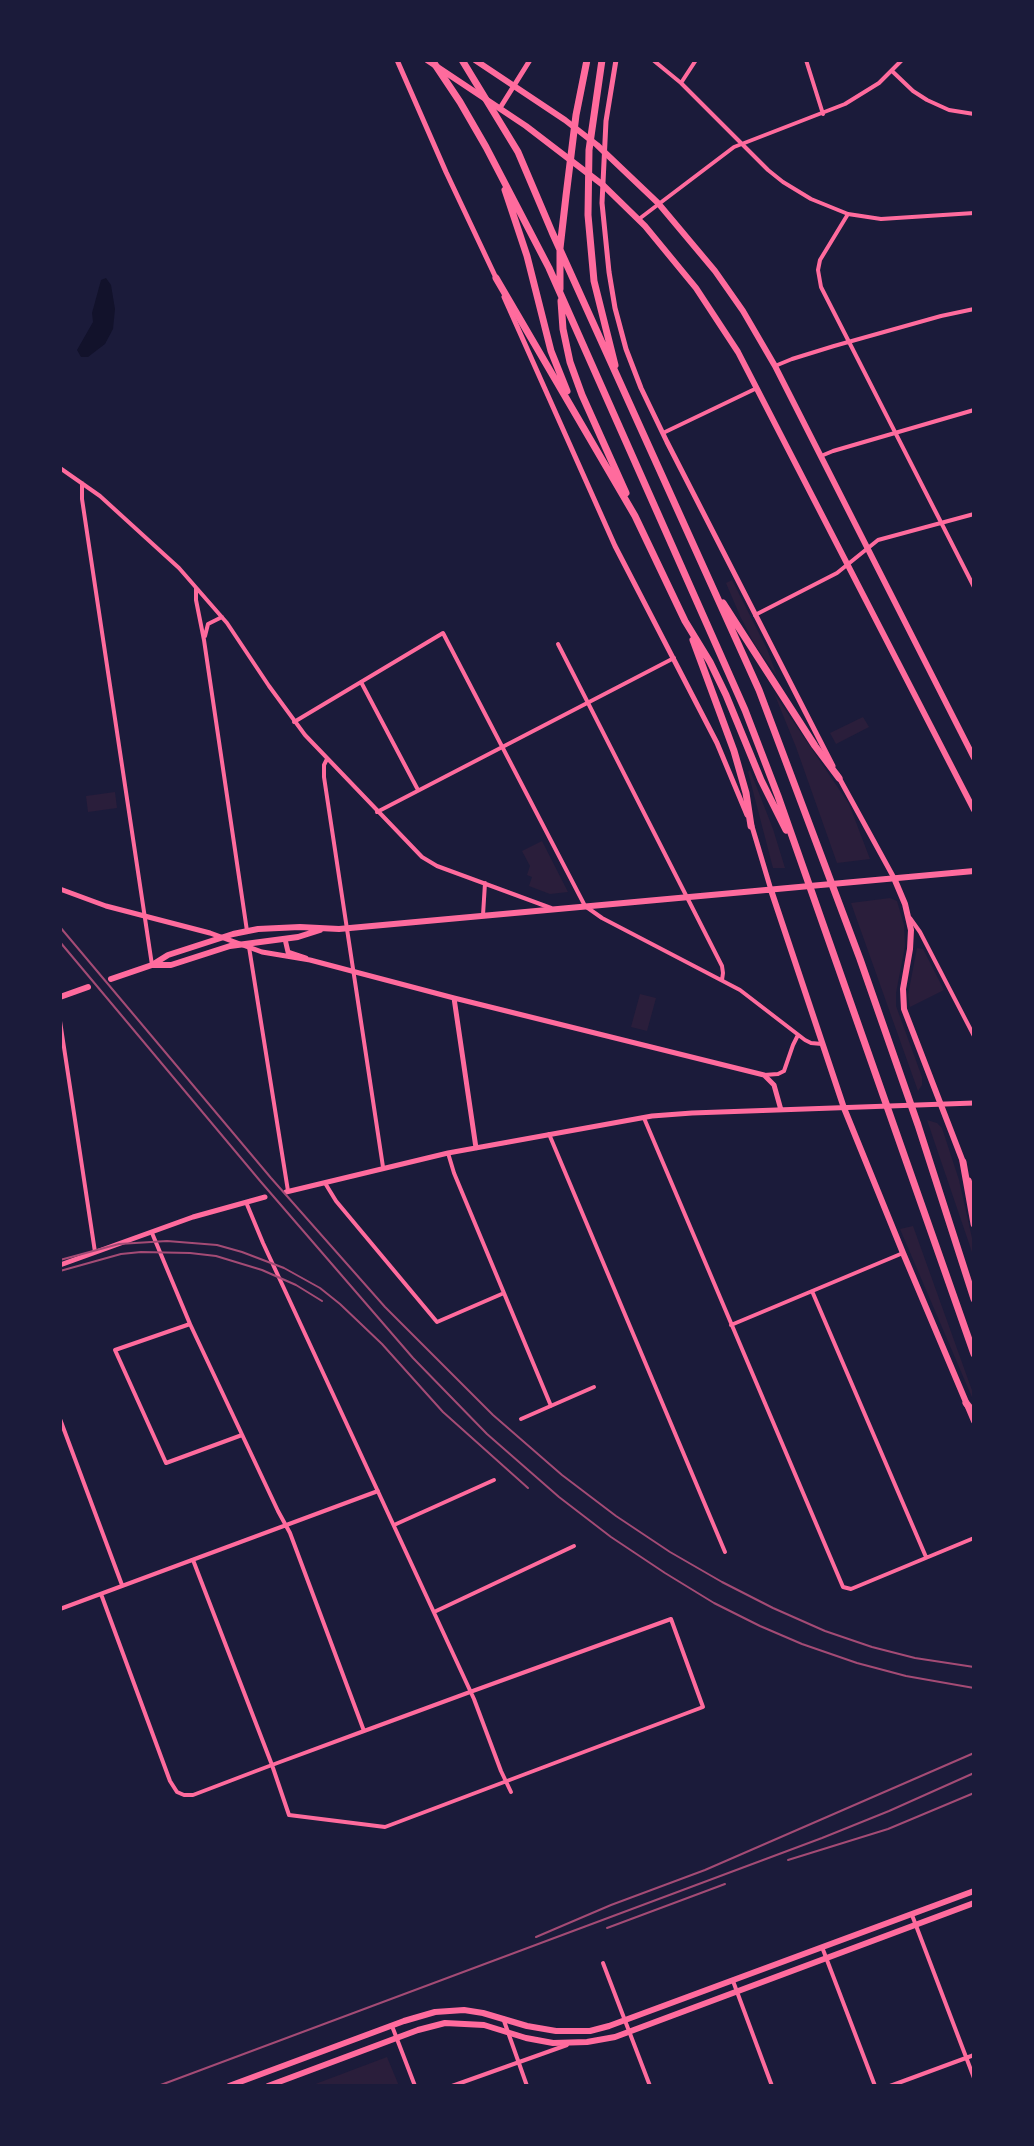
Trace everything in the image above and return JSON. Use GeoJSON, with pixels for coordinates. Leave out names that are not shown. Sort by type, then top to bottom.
{"type":"FeatureCollection","features":[{"type":"Feature","properties":{"kind":"highway"},"geometry":{"type":"LineString","coordinates":[[432,60],[495,162],[549,268],[738,691],[798,854],[974,1354]]}},
{"type":"Feature","properties":{"kind":"highway"},"geometry":{"type":"LineString","coordinates":[[462,60],[518,152],[759,690],[824,861],[918,1125],[974,1299]]}},
{"type":"Feature","properties":{"kind":"highway"},"geometry":{"type":"LineString","coordinates":[[587,60],[576,115],[561,239],[561,318],[564,340],[577,383],[635,516],[685,621],[722,686],[761,780],[798,854]]}},
{"type":"Feature","properties":{"kind":"highway"},"geometry":{"type":"LineString","coordinates":[[602,60],[588,163],[589,232],[599,306],[622,387]]}},
{"type":"Feature","properties":{"kind":"highway"},"geometry":{"type":"LineString","coordinates":[[495,162],[524,243],[551,351],[583,426]]}},
{"type":"Feature","properties":{"kind":"highway"},"geometry":{"type":"LineString","coordinates":[[496,278],[635,516]]}},
{"type":"Feature","properties":{"kind":"highway"},"geometry":{"type":"LineString","coordinates":[[707,577],[769,677],[815,747],[839,778]]}},
{"type":"Feature","properties":{"kind":"highway"},"geometry":{"type":"LineString","coordinates":[[685,621],[734,751],[746,793],[752,826]]}},
{"type":"Feature","properties":{"kind":"highway"},"geometry":{"type":"LineString","coordinates":[[963,1162],[974,1224]]}},
{"type":"Feature","properties":{"kind":"highway"},"geometry":{"type":"LineString","coordinates":[[966,1403],[974,1413]]}},
{"type":"Feature","properties":{"kind":"main road"},"geometry":{"type":"LineString","coordinates":[[397,60],[615,546],[717,742],[752,826],[844,1108],[974,1421]]}},
{"type":"Feature","properties":{"kind":"main road"},"geometry":{"type":"LineString","coordinates":[[427,60],[526,126],[603,185],[639,219],[706,302],[738,352],[757,388],[974,810]]}},
{"type":"Feature","properties":{"kind":"main road"},"geometry":{"type":"LineString","coordinates":[[475,60],[565,120],[597,145],[658,203],[716,271],[743,311],[775,366],[974,758]]}},
{"type":"Feature","properties":{"kind":"main road"},"geometry":{"type":"LineString","coordinates":[[500,108],[530,60]]}},
{"type":"Feature","properties":{"kind":"main road"},"geometry":{"type":"LineString","coordinates":[[616,60],[607,107],[603,185],[604,237],[615,308],[635,374],[755,615],[839,778],[894,878],[910,918],[911,936],[903,989],[904,1009],[919,1053],[942,1104],[974,1195]]}},
{"type":"Feature","properties":{"kind":"main road"},"geometry":{"type":"LineString","coordinates":[[111,979],[152,965],[168,955],[247,931],[300,927],[347,928],[974,871]]}},
{"type":"Feature","properties":{"kind":"main road"},"geometry":{"type":"LineString","coordinates":[[60,889],[145,917],[249,947],[310,960],[764,1075],[774,1085],[781,1110]]}},
{"type":"Feature","properties":{"kind":"main road"},"geometry":{"type":"LineString","coordinates":[[152,965],[171,965],[240,944],[285,939],[324,929]]}},
{"type":"Feature","properties":{"kind":"main road"},"geometry":{"type":"LineString","coordinates":[[285,939],[288,951],[310,960]]}},
{"type":"Feature","properties":{"kind":"main road"},"geometry":{"type":"LineString","coordinates":[[60,997],[88,987]]}},
{"type":"Feature","properties":{"kind":"main road"},"geometry":{"type":"LineString","coordinates":[[454,998],[476,1148]]}},
{"type":"Feature","properties":{"kind":"main road"},"geometry":{"type":"LineString","coordinates":[[287,1192],[448,1153],[644,1118],[686,1113],[974,1103]]}},
{"type":"Feature","properties":{"kind":"main road"},"geometry":{"type":"LineString","coordinates":[[60,1265],[193,1216],[265,1197]]}},
{"type":"Feature","properties":{"kind":"main road"},"geometry":{"type":"LineString","coordinates":[[230,2086],[424,2014],[474,2011],[537,2028],[565,2032],[590,2031],[625,2021],[974,1891]]}},
{"type":"Feature","properties":{"kind":"main road"},"geometry":{"type":"LineString","coordinates":[[268,2086],[427,2026],[445,2023],[473,2023],[536,2040],[571,2043],[596,2041],[629,2032],[974,1903]]}},
{"type":"Feature","properties":{"kind":"street"},"geometry":{"type":"LineString","coordinates":[[653,60],[681,82],[768,170],[811,199],[848,214],[872,218],[892,219],[974,213]]}},
{"type":"Feature","properties":{"kind":"street"},"geometry":{"type":"LineString","coordinates":[[681,82],[696,60]]}},
{"type":"Feature","properties":{"kind":"street"},"geometry":{"type":"LineString","coordinates":[[806,60],[823,114]]}},
{"type":"Feature","properties":{"kind":"street"},"geometry":{"type":"LineString","coordinates":[[639,219],[742,143],[823,114],[856,98],[879,83],[902,60]]}},
{"type":"Feature","properties":{"kind":"street"},"geometry":{"type":"LineString","coordinates":[[892,72],[912,91],[937,105],[957,112],[974,114]]}},
{"type":"Feature","properties":{"kind":"street"},"geometry":{"type":"LineString","coordinates":[[848,214],[823,254],[818,270],[823,295],[974,587]]}},
{"type":"Feature","properties":{"kind":"street"},"geometry":{"type":"LineString","coordinates":[[775,366],[941,316],[974,309]]}},
{"type":"Feature","properties":{"kind":"street"},"geometry":{"type":"LineString","coordinates":[[663,433],[757,388]]}},
{"type":"Feature","properties":{"kind":"street"},"geometry":{"type":"LineString","coordinates":[[820,457],[832,451],[974,410]]}},
{"type":"Feature","properties":{"kind":"street"},"geometry":{"type":"LineString","coordinates":[[60,468],[100,496],[162,551],[196,586],[222,617],[294,722],[377,812],[427,860],[553,909]]}},
{"type":"Feature","properties":{"kind":"street"},"geometry":{"type":"LineString","coordinates":[[82,483],[82,500],[152,965]]}},
{"type":"Feature","properties":{"kind":"street"},"geometry":{"type":"LineString","coordinates":[[755,615],[848,566],[867,548],[885,538],[974,514]]}},
{"type":"Feature","properties":{"kind":"street"},"geometry":{"type":"LineString","coordinates":[[196,586],[196,600],[204,640],[247,931]]}},
{"type":"Feature","properties":{"kind":"street"},"geometry":{"type":"LineString","coordinates":[[204,640],[208,624],[222,617]]}},
{"type":"Feature","properties":{"kind":"street"},"geometry":{"type":"LineString","coordinates":[[294,722],[443,633],[585,906],[602,918],[747,994],[798,1035],[811,1043],[822,1044]]}},
{"type":"Feature","properties":{"kind":"street"},"geometry":{"type":"LineString","coordinates":[[558,644],[722,966],[722,980]]}},
{"type":"Feature","properties":{"kind":"street"},"geometry":{"type":"LineString","coordinates":[[377,812],[674,658]]}},
{"type":"Feature","properties":{"kind":"street"},"geometry":{"type":"LineString","coordinates":[[361,682],[418,790]]}},
{"type":"Feature","properties":{"kind":"street"},"geometry":{"type":"LineString","coordinates":[[327,759],[324,765],[324,777],[383,1167]]}},
{"type":"Feature","properties":{"kind":"street"},"geometry":{"type":"LineString","coordinates":[[483,915],[485,883]]}},
{"type":"Feature","properties":{"kind":"street"},"geometry":{"type":"LineString","coordinates":[[910,918],[920,932],[974,1036]]}},
{"type":"Feature","properties":{"kind":"street"},"geometry":{"type":"LineString","coordinates":[[249,947],[287,1192]]}},
{"type":"Feature","properties":{"kind":"street"},"geometry":{"type":"LineString","coordinates":[[60,1021],[95,1252]]}},
{"type":"Feature","properties":{"kind":"street"},"geometry":{"type":"LineString","coordinates":[[764,1075],[785,1070],[798,1035]]}},
{"type":"Feature","properties":{"kind":"street"},"geometry":{"type":"LineString","coordinates":[[644,1118],[841,1585],[845,1589],[851,1589],[974,1538]]}},
{"type":"Feature","properties":{"kind":"street"},"geometry":{"type":"LineString","coordinates":[[549,1134],[724,1552]]}},
{"type":"Feature","properties":{"kind":"street"},"geometry":{"type":"LineString","coordinates":[[448,1153],[454,1173],[551,1406]]}},
{"type":"Feature","properties":{"kind":"street"},"geometry":{"type":"LineString","coordinates":[[325,1182],[336,1201],[437,1322],[504,1293]]}},
{"type":"Feature","properties":{"kind":"street"},"geometry":{"type":"LineString","coordinates":[[246,1202],[262,1243],[470,1692],[511,1792]]}},
{"type":"Feature","properties":{"kind":"street"},"geometry":{"type":"LineString","coordinates":[[152,1233],[190,1324],[286,1524],[364,1731]]}},
{"type":"Feature","properties":{"kind":"street"},"geometry":{"type":"LineString","coordinates":[[730,1325],[903,1253]]}},
{"type":"Feature","properties":{"kind":"street"},"geometry":{"type":"LineString","coordinates":[[812,1291],[926,1557]]}},
{"type":"Feature","properties":{"kind":"street"},"geometry":{"type":"LineString","coordinates":[[190,1324],[115,1350],[166,1463],[242,1435]]}},
{"type":"Feature","properties":{"kind":"street"},"geometry":{"type":"LineString","coordinates":[[521,1419],[594,1387]]}},
{"type":"Feature","properties":{"kind":"street"},"geometry":{"type":"LineString","coordinates":[[60,1419],[122,1585]]}},
{"type":"Feature","properties":{"kind":"street"},"geometry":{"type":"LineString","coordinates":[[394,1526],[494,1480]]}},
{"type":"Feature","properties":{"kind":"street"},"geometry":{"type":"LineString","coordinates":[[60,1610],[378,1491]]}},
{"type":"Feature","properties":{"kind":"street"},"geometry":{"type":"LineString","coordinates":[[434,1612],[574,1546]]}},
{"type":"Feature","properties":{"kind":"street"},"geometry":{"type":"LineString","coordinates":[[101,1594],[170,1781],[177,1792],[183,1795],[193,1795],[272,1765],[364,1731],[671,1619],[703,1707],[385,1827],[289,1815],[272,1765],[193,1560]]}},
{"type":"Feature","properties":{"kind":"street"},"geometry":{"type":"LineString","coordinates":[[911,1914],[974,2078]]}},
{"type":"Feature","properties":{"kind":"street"},"geometry":{"type":"LineString","coordinates":[[822,1947],[875,2086]]}},
{"type":"Feature","properties":{"kind":"street"},"geometry":{"type":"LineString","coordinates":[[603,1964],[650,2086]]}},
{"type":"Feature","properties":{"kind":"street"},"geometry":{"type":"LineString","coordinates":[[732,1980],[772,2086]]}},
{"type":"Feature","properties":{"kind":"street"},"geometry":{"type":"LineString","coordinates":[[502,2018],[526,2086]]}},
{"type":"Feature","properties":{"kind":"street"},"geometry":{"type":"LineString","coordinates":[[392,2025],[415,2086]]}},
{"type":"Feature","properties":{"kind":"street"},"geometry":{"type":"LineString","coordinates":[[452,2086],[571,2043]]}},
{"type":"Feature","properties":{"kind":"street"},"geometry":{"type":"LineString","coordinates":[[890,2086],[974,2055]]}},
{"type":"Feature","properties":{"kind":"shaded area"},"geometry":{"type":"Polygon","coordinates":[[[106,278],[111,285],[115,309],[113,329],[105,344],[88,357],[81,357],[77,350],[93,322],[92,313],[101,280],[106,278]]]}},
{"type":"Feature","properties":{"kind":"shaded area"},"geometry":{"type":"Polygon","coordinates":[[[732,580],[767,649],[777,676],[755,645],[740,616],[726,583],[732,580]]]}},
{"type":"Feature","properties":{"kind":"shaded area"},"geometry":{"type":"Polygon","coordinates":[[[774,693],[849,804],[870,859],[837,863],[796,747],[774,693]]]}},
{"type":"Feature","properties":{"kind":"shaded area"},"geometry":{"type":"Polygon","coordinates":[[[863,717],[869,727],[836,744],[830,733],[863,717]]]}},
{"type":"Feature","properties":{"kind":"shaded area"},"geometry":{"type":"Polygon","coordinates":[[[750,770],[773,829],[785,868],[773,868],[748,772],[750,770]]]}},
{"type":"Feature","properties":{"kind":"shaded area"},"geometry":{"type":"Polygon","coordinates":[[[115,792],[117,808],[88,812],[86,796],[115,792]]]}},
{"type":"Feature","properties":{"kind":"shaded area"},"geometry":{"type":"Polygon","coordinates":[[[542,841],[568,892],[550,894],[529,886],[532,877],[527,875],[530,866],[522,851],[542,841]]]}},
{"type":"Feature","properties":{"kind":"shaded area"},"geometry":{"type":"Polygon","coordinates":[[[890,898],[897,901],[904,925],[905,946],[896,993],[896,1006],[922,1077],[922,1085],[918,1091],[851,903],[890,898]]]}},
{"type":"Feature","properties":{"kind":"shaded area"},"geometry":{"type":"Polygon","coordinates":[[[917,948],[923,949],[944,990],[910,1007],[908,995],[917,948]]]}},
{"type":"Feature","properties":{"kind":"shaded area"},"geometry":{"type":"Polygon","coordinates":[[[640,994],[656,998],[647,1031],[631,1027],[640,994]]]}},
{"type":"Feature","properties":{"kind":"shaded area"},"geometry":{"type":"Polygon","coordinates":[[[927,1120],[937,1123],[942,1128],[959,1180],[974,1247],[974,1258],[927,1120]]]}},
{"type":"Feature","properties":{"kind":"shaded area"},"geometry":{"type":"Polygon","coordinates":[[[913,1226],[974,1396],[974,1402],[900,1229],[913,1226]]]}},
{"type":"Feature","properties":{"kind":"shaded area"},"geometry":{"type":"Polygon","coordinates":[[[387,2057],[399,2086],[310,2086],[387,2057]]]}},
{"type":"Feature","properties":{"kind":"railway"},"geometry":{"type":"LineString","coordinates":[[60,927],[271,1178],[385,1307],[493,1415],[562,1475],[616,1516],[670,1552],[773,1608],[825,1631],[872,1647],[915,1658],[974,1667]]}},
{"type":"Feature","properties":{"kind":"railway"},"geometry":{"type":"LineString","coordinates":[[60,942],[261,1182],[413,1358],[487,1434],[559,1497],[611,1537],[665,1573],[714,1603],[760,1626],[802,1644],[857,1663],[906,1676],[974,1688]]}},
{"type":"Feature","properties":{"kind":"railway"},"geometry":{"type":"LineString","coordinates":[[60,1260],[119,1244],[167,1241],[217,1245],[284,1268],[320,1288],[340,1304],[382,1344],[443,1412],[528,1488]]}},
{"type":"Feature","properties":{"kind":"railway"},"geometry":{"type":"LineString","coordinates":[[60,1271],[121,1254],[190,1253],[216,1256],[262,1270],[296,1285],[322,1301]]}},
{"type":"Feature","properties":{"kind":"railway"},"geometry":{"type":"LineString","coordinates":[[536,1937],[611,1905],[705,1870],[974,1753]]}},
{"type":"Feature","properties":{"kind":"railway"},"geometry":{"type":"LineString","coordinates":[[158,2086],[822,1838],[974,1773]]}},
{"type":"Feature","properties":{"kind":"railway"},"geometry":{"type":"LineString","coordinates":[[788,1860],[888,1829],[974,1793]]}},
{"type":"Feature","properties":{"kind":"railway"},"geometry":{"type":"LineString","coordinates":[[607,1928],[725,1884]]}}]}
